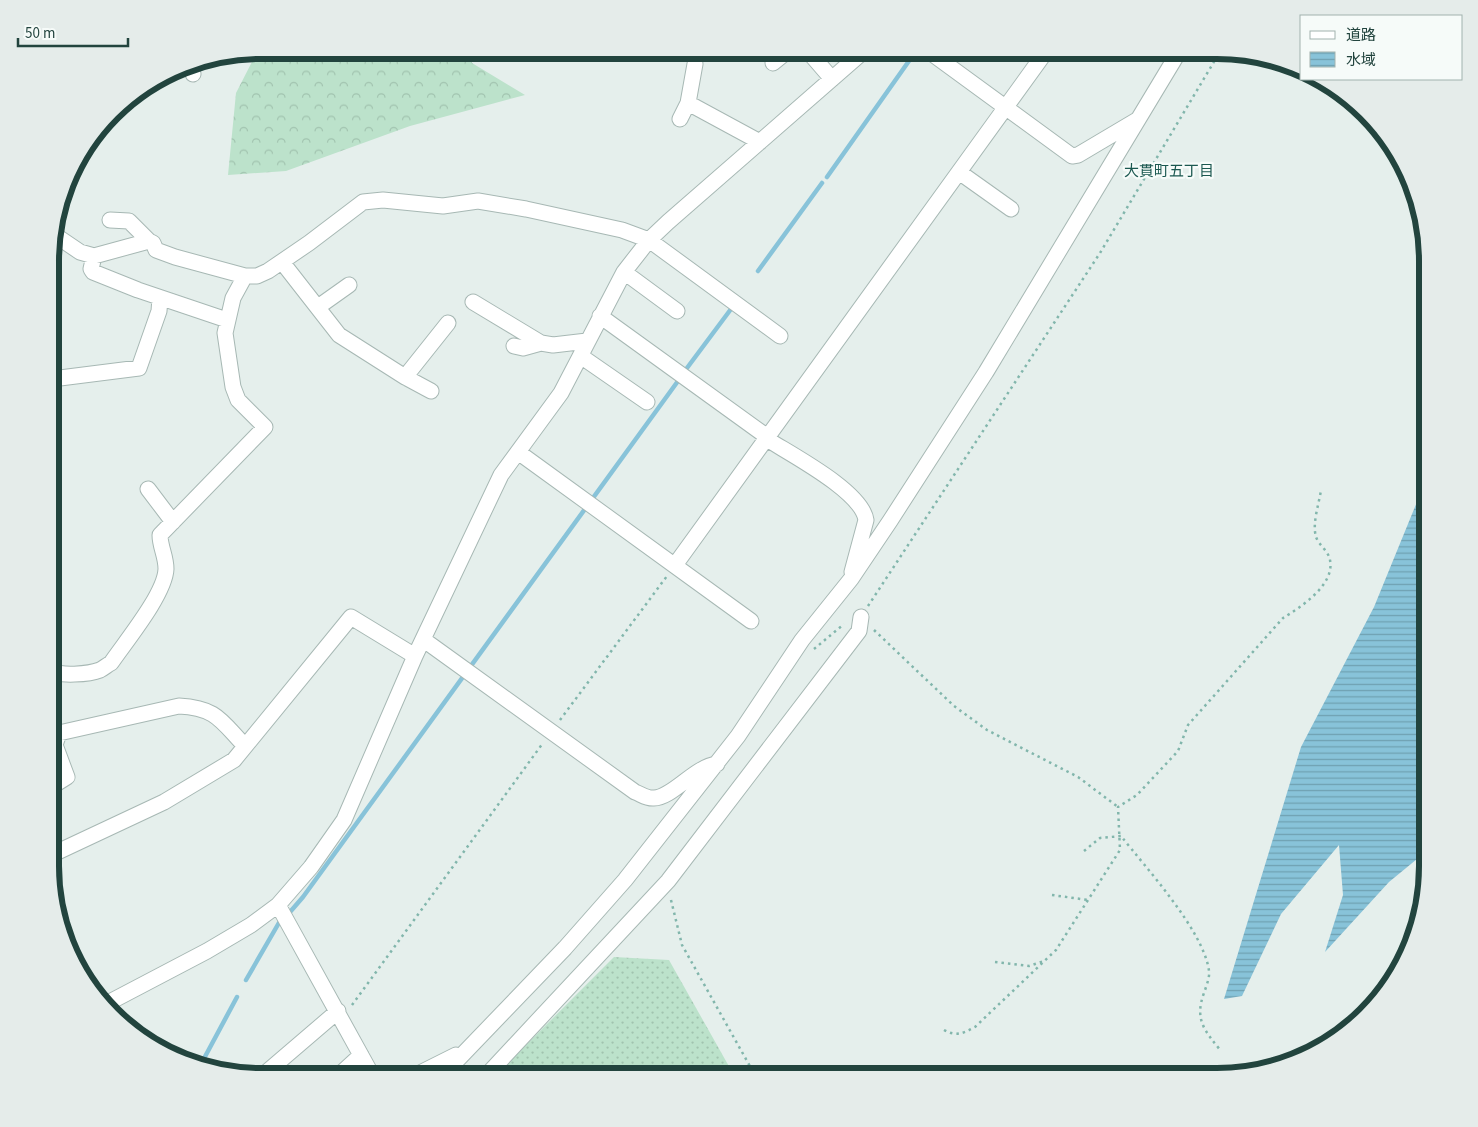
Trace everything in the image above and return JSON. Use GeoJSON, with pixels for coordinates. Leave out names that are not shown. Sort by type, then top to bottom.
{"type":"FeatureCollection","features":[{"type":"Feature","properties":{"kind":"street"},"geometry":{"type":"LineString","coordinates":[[773,63],[778,59]]}},
{"type":"Feature","properties":{"kind":"street"},"geometry":{"type":"LineString","coordinates":[[814,59],[832,79]]}},
{"type":"Feature","properties":{"kind":"street"},"geometry":{"type":"LineString","coordinates":[[111,1001],[207,951],[251,925],[278,905],[311,867],[344,820],[415,656],[501,475],[561,394],[582,357],[587,341],[624,272],[649,240],[855,59]]}},
{"type":"Feature","properties":{"kind":"street"},"geometry":{"type":"LineString","coordinates":[[940,59],[1005,109],[1072,156],[1078,155],[1139,119]]}},
{"type":"Feature","properties":{"kind":"street"},"geometry":{"type":"LineString","coordinates":[[675,565],[766,436],[1041,59]]}},
{"type":"Feature","properties":{"kind":"street"},"geometry":{"type":"LineString","coordinates":[[449,1068],[565,948],[625,880],[718,764],[802,640],[851,578],[986,372],[1175,59]]}},
{"type":"Feature","properties":{"kind":"street"},"geometry":{"type":"LineString","coordinates":[[680,119],[688,103],[695,64]]}},
{"type":"Feature","properties":{"kind":"street"},"geometry":{"type":"LineString","coordinates":[[688,103],[760,142]]}},
{"type":"Feature","properties":{"kind":"street"},"geometry":{"type":"LineString","coordinates":[[959,172],[1011,209]]}},
{"type":"Feature","properties":{"kind":"street"},"geometry":{"type":"LineString","coordinates":[[110,220],[129,221],[153,243],[156,250],[245,276],[257,276],[282,262],[363,202],[383,200],[442,206],[478,201],[526,209],[622,230],[649,240],[780,336]]}},
{"type":"Feature","properties":{"kind":"street"},"geometry":{"type":"LineString","coordinates":[[60,238],[80,252],[94,256],[149,241]]}},
{"type":"Feature","properties":{"kind":"street"},"geometry":{"type":"LineString","coordinates":[[94,256],[91,269],[93,272],[160,298],[227,320]]}},
{"type":"Feature","properties":{"kind":"street"},"geometry":{"type":"LineString","coordinates":[[282,262],[339,334],[431,391]]}},
{"type":"Feature","properties":{"kind":"street"},"geometry":{"type":"LineString","coordinates":[[624,272],[677,311]]}},
{"type":"Feature","properties":{"kind":"street"},"geometry":{"type":"LineString","coordinates":[[59,673],[100,670],[111,663],[160,591],[166,571],[165,554],[160,542],[160,535],[266,427],[238,400],[233,387],[225,333],[233,298],[245,276]]}},
{"type":"Feature","properties":{"kind":"street"},"geometry":{"type":"LineString","coordinates":[[318,307],[349,285]]}},
{"type":"Feature","properties":{"kind":"street"},"geometry":{"type":"LineString","coordinates":[[59,379],[139,368],[159,312],[160,298]]}},
{"type":"Feature","properties":{"kind":"street"},"geometry":{"type":"LineString","coordinates":[[473,302],[541,343],[553,345],[587,341]]}},
{"type":"Feature","properties":{"kind":"street"},"geometry":{"type":"LineString","coordinates":[[600,316],[766,436],[770,441],[846,490],[865,511],[866,520],[852,563],[851,578]]}},
{"type":"Feature","properties":{"kind":"street"},"geometry":{"type":"LineString","coordinates":[[406,377],[448,323]]}},
{"type":"Feature","properties":{"kind":"street"},"geometry":{"type":"LineString","coordinates":[[514,346],[523,348],[541,343]]}},
{"type":"Feature","properties":{"kind":"street"},"geometry":{"type":"LineString","coordinates":[[582,357],[648,402]]}},
{"type":"Feature","properties":{"kind":"street"},"geometry":{"type":"LineString","coordinates":[[518,452],[752,621]]}},
{"type":"Feature","properties":{"kind":"street"},"geometry":{"type":"LineString","coordinates":[[148,489],[173,522]]}},
{"type":"Feature","properties":{"kind":"street"},"geometry":{"type":"LineString","coordinates":[[59,851],[164,802],[234,760],[351,617],[415,656]]}},
{"type":"Feature","properties":{"kind":"street"},"geometry":{"type":"LineString","coordinates":[[493,1068],[668,881],[859,631],[860,617]]}},
{"type":"Feature","properties":{"kind":"street"},"geometry":{"type":"LineString","coordinates":[[424,640],[635,792],[654,798],[660,797],[706,765],[718,764]]}},
{"type":"Feature","properties":{"kind":"street"},"geometry":{"type":"LineString","coordinates":[[59,733],[180,706],[197,707],[211,711],[245,746]]}},
{"type":"Feature","properties":{"kind":"street"},"geometry":{"type":"LineString","coordinates":[[59,754],[67,777],[59,782]]}},
{"type":"Feature","properties":{"kind":"street"},"geometry":{"type":"LineString","coordinates":[[278,905],[368,1068]]}},
{"type":"Feature","properties":{"kind":"street"},"geometry":{"type":"LineString","coordinates":[[272,1068],[340,1015]]}},
{"type":"Feature","properties":{"kind":"street"},"geometry":{"type":"LineString","coordinates":[[430,1068],[467,1050]]}},
{"type":"Feature","properties":{"kind":"street"},"geometry":{"type":"LineString","coordinates":[[346,1068],[361,1055]]}},
{"type":"Feature","properties":{"kind":"path"},"geometry":{"type":"LineString","coordinates":[[810,651],[818,648],[844,624],[860,617],[1100,253],[1216,59]]}},
{"type":"Feature","properties":{"kind":"path"},"geometry":{"type":"LineString","coordinates":[[1118,807],[1137,795],[1178,750],[1188,724],[1283,618],[1300,607],[1322,586],[1330,571],[1330,558],[1316,535],[1321,490]]}},
{"type":"Feature","properties":{"kind":"path"},"geometry":{"type":"LineString","coordinates":[[340,1015],[675,565]]}},
{"type":"Feature","properties":{"kind":"path"},"geometry":{"type":"LineString","coordinates":[[860,617],[954,706],[987,730],[1078,777],[1118,807],[1121,836],[1120,850],[1056,950],[975,1027],[963,1034],[951,1034],[944,1030]]}},
{"type":"Feature","properties":{"kind":"path"},"geometry":{"type":"LineString","coordinates":[[1084,851],[1100,838],[1121,836]]}},
{"type":"Feature","properties":{"kind":"path"},"geometry":{"type":"LineString","coordinates":[[1121,836],[1186,920],[1199,943],[1209,971],[1199,1007],[1203,1029],[1221,1051]]}},
{"type":"Feature","properties":{"kind":"path"},"geometry":{"type":"LineString","coordinates":[[668,881],[682,945],[751,1068]]}},
{"type":"Feature","properties":{"kind":"path"},"geometry":{"type":"LineString","coordinates":[[1052,895],[1088,900]]}},
{"type":"Feature","properties":{"kind":"path"},"geometry":{"type":"LineString","coordinates":[[995,962],[1029,966],[1045,961]]}},
{"type":"Feature","properties":{"kind":"green space"},"geometry":{"type":"Polygon","coordinates":[[[253,59],[472,59],[472,63],[525,95],[410,126],[286,171],[228,175],[236,93],[253,59]]]}},
{"type":"Feature","properties":{"kind":"green space"},"geometry":{"type":"Polygon","coordinates":[[[614,957],[669,960],[730,1068],[503,1068],[614,957]]]}},
{"type":"Feature","properties":{"kind":"water"},"geometry":{"type":"Polygon","coordinates":[[[1419,497],[1419,857],[1389,882],[1325,952],[1343,895],[1339,845],[1281,914],[1242,996],[1224,999],[1301,747],[1374,607],[1419,497]]]}},
{"type":"Feature","properties":{"kind":"waterway"},"geometry":{"type":"LineString","coordinates":[[827,177],[910,59]]}},
{"type":"Feature","properties":{"kind":"waterway"},"geometry":{"type":"LineString","coordinates":[[758,271],[822,183]]}},
{"type":"Feature","properties":{"kind":"waterway"},"geometry":{"type":"LineString","coordinates":[[687,368],[731,309]]}},
{"type":"Feature","properties":{"kind":"waterway"},"geometry":{"type":"LineString","coordinates":[[290,912],[303,897],[678,381]]}},
{"type":"Feature","properties":{"kind":"waterway"},"geometry":{"type":"LineString","coordinates":[[246,980],[280,921]]}},
{"type":"Feature","properties":{"kind":"waterway"},"geometry":{"type":"LineString","coordinates":[[203,1060],[237,997]]}},
{"type":"Feature","properties":{"kind":"district","name":"大貫町五丁目"},"geometry":{"type":"Point","coordinates":[1169,171]}}]}
